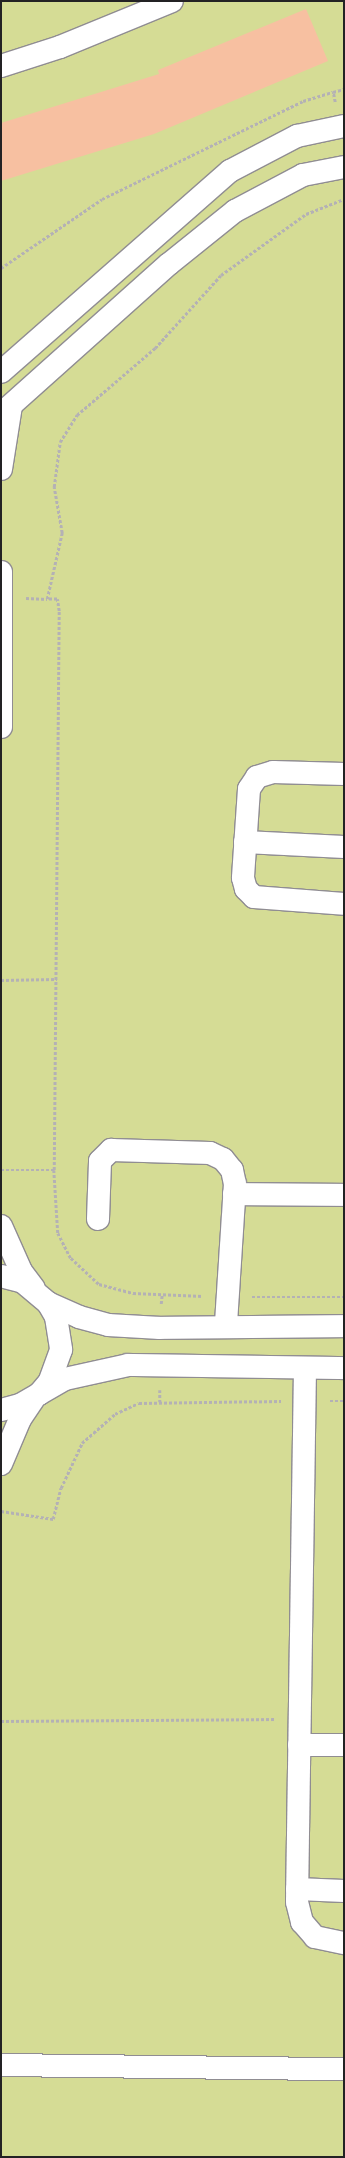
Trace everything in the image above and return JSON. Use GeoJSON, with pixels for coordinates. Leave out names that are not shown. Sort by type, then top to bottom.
{"type":"FeatureCollection","features":[{"type":"Feature","properties":{"kind":"street"},"geometry":{"type":"LineString","coordinates":[[1,66],[60,47],[172,1]]}},
{"type":"Feature","properties":{"kind":"street"},"geometry":{"type":"LineString","coordinates":[[1,372],[230,171],[297,136],[344,126]]}},
{"type":"Feature","properties":{"kind":"street"},"geometry":{"type":"LineString","coordinates":[[1,469],[6,410],[169,264],[235,212],[303,175],[344,167]]}},
{"type":"Feature","properties":{"kind":"street"},"geometry":{"type":"LineString","coordinates":[[1,572],[1,727]]}},
{"type":"Feature","properties":{"kind":"street"},"geometry":{"type":"LineString","coordinates":[[344,774],[273,772],[257,777],[249,789],[243,878],[246,889],[254,896],[344,904]]}},
{"type":"Feature","properties":{"kind":"street"},"geometry":{"type":"LineString","coordinates":[[245,842],[344,847]]}},
{"type":"Feature","properties":{"kind":"street"},"geometry":{"type":"LineString","coordinates":[[98,1219],[100,1161],[112,1150],[217,1155],[232,1170],[234,1194],[226,1325]]}},
{"type":"Feature","properties":{"kind":"street"},"geometry":{"type":"LineString","coordinates":[[234,1194],[344,1195]]}},
{"type":"Feature","properties":{"kind":"street"},"geometry":{"type":"LineString","coordinates":[[1,1226],[21,1271],[43,1297],[59,1328],[61,1350],[50,1381],[36,1396],[20,1419],[1,1464]]}},
{"type":"Feature","properties":{"kind":"street"},"geometry":{"type":"LineString","coordinates":[[1,1276],[23,1282],[43,1297],[79,1317],[108,1325],[160,1328],[226,1325],[344,1326]]}},
{"type":"Feature","properties":{"kind":"street"},"geometry":{"type":"LineString","coordinates":[[1,1410],[36,1396],[65,1379],[128,1366],[344,1368]]}},
{"type":"Feature","properties":{"kind":"street"},"geometry":{"type":"LineString","coordinates":[[305,1368],[306,1401],[299,1745],[298,1912],[308,1930],[324,1941],[344,1943]]}},
{"type":"Feature","properties":{"kind":"street"},"geometry":{"type":"LineString","coordinates":[[299,1745],[344,1745]]}},
{"type":"Feature","properties":{"kind":"street"},"geometry":{"type":"LineString","coordinates":[[297,1889],[344,1891]]}},
{"type":"Feature","properties":{"kind":"street"},"geometry":{"type":"LineString","coordinates":[[1,2064],[344,2069]]}},
{"type":"Feature","properties":{"kind":"path"},"geometry":{"type":"LineString","coordinates":[[1,268],[102,199],[303,101],[333,92]]}},
{"type":"Feature","properties":{"kind":"path"},"geometry":{"type":"LineString","coordinates":[[344,200],[306,214],[221,274],[155,348],[77,415],[60,442],[54,487],[62,533],[47,599],[57,599],[59,611],[57,979],[54,1170],[58,1233],[71,1258],[99,1284],[134,1293],[228,1297],[344,1297]]}},
{"type":"Feature","properties":{"kind":"path"},"geometry":{"type":"LineString","coordinates":[[1,980],[57,979]]}},
{"type":"Feature","properties":{"kind":"path"},"geometry":{"type":"LineString","coordinates":[[1,1170],[54,1170]]}},
{"type":"Feature","properties":{"kind":"path"},"geometry":{"type":"LineString","coordinates":[[1,1511],[53,1519],[61,1488],[82,1443],[115,1414],[139,1403],[344,1401]]}},
{"type":"Feature","properties":{"kind":"path"},"geometry":{"type":"LineString","coordinates":[[1,1721],[272,1720],[289,1713],[300,1697]]}},
{"type":"Feature","properties":{"kind":"green space"},"geometry":{"type":"Polygon","coordinates":[[[1,1],[344,1],[344,2157],[1,2157],[1,1]]]}},
{"type":"Feature","properties":{"kind":"building"},"geometry":{"type":"Polygon","coordinates":[[[306,9],[328,61],[154,134],[1,181],[1,123],[159,74],[158,70],[306,9]]]}}]}
